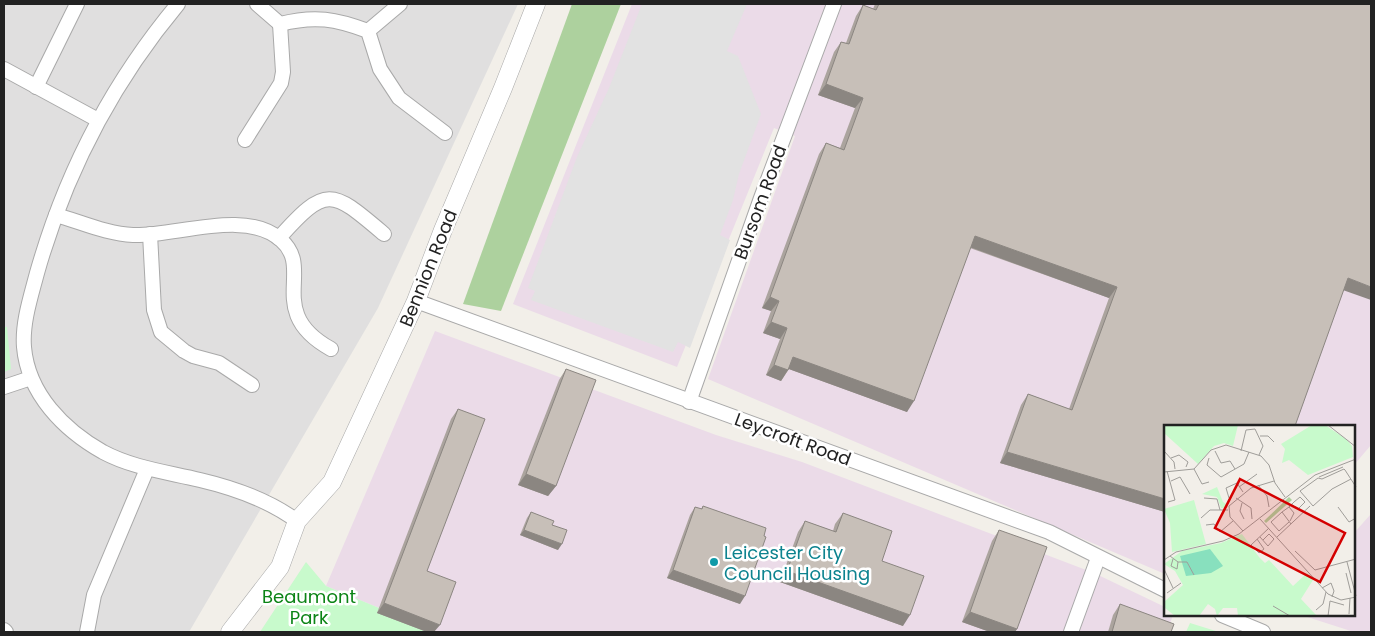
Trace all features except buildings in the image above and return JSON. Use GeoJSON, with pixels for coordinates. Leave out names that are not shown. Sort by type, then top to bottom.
{"type":"FeatureCollection","features":[{"type":"Feature","properties":{"kind":"street"},"geometry":{"type":"LineString","coordinates":[[36,87],[77,4]]}},
{"type":"Feature","properties":{"kind":"street"},"geometry":{"type":"LineString","coordinates":[[178,4],[151,37],[98,120],[80,154],[56,215],[31,294],[23,346],[32,378],[44,401],[55,415],[81,438],[120,460],[230,488],[280,508],[297,521],[280,567],[232,629]]}},
{"type":"Feature","properties":{"kind":"street"},"geometry":{"type":"LineString","coordinates":[[244,140],[281,83],[283,72],[280,24],[257,4]]}},
{"type":"Feature","properties":{"kind":"street"},"geometry":{"type":"LineString","coordinates":[[368,31],[400,4]]}},
{"type":"Feature","properties":{"kind":"street","name":"Bennion Road"},"geometry":{"type":"LineString","coordinates":[[297,521],[332,482],[416,301],[443,230],[504,88],[536,4]]}},
{"type":"Feature","properties":{"kind":"street","name":"Bursom Road"},"geometry":{"type":"LineString","coordinates":[[689,402],[761,198],[834,4]]}},
{"type":"Feature","properties":{"kind":"street"},"geometry":{"type":"LineString","coordinates":[[280,24],[315,18],[341,22],[368,31]]}},
{"type":"Feature","properties":{"kind":"street"},"geometry":{"type":"LineString","coordinates":[[368,31],[380,69],[398,98],[446,133]]}},
{"type":"Feature","properties":{"kind":"street"},"geometry":{"type":"LineString","coordinates":[[4,69],[98,120]]}},
{"type":"Feature","properties":{"kind":"street"},"geometry":{"type":"LineString","coordinates":[[280,238],[304,210],[314,203],[326,200],[336,200],[348,204],[384,234]]}},
{"type":"Feature","properties":{"kind":"street"},"geometry":{"type":"LineString","coordinates":[[56,215],[111,232],[134,235],[199,226],[229,226],[253,228],[280,238],[292,254],[294,273],[293,301],[296,315],[304,329],[316,340],[331,349]]}},
{"type":"Feature","properties":{"kind":"street"},"geometry":{"type":"LineString","coordinates":[[150,234],[154,310],[161,332],[184,351],[193,356],[219,363],[252,385]]}},
{"type":"Feature","properties":{"kind":"street","name":"Leycroft Road"},"geometry":{"type":"LineString","coordinates":[[416,301],[1049,532],[1164,590]]}},
{"type":"Feature","properties":{"kind":"street"},"geometry":{"type":"LineString","coordinates":[[4,387],[32,378]]}},
{"type":"Feature","properties":{"kind":"street"},"geometry":{"type":"LineString","coordinates":[[86,632],[94,595],[147,468]]}},
{"type":"Feature","properties":{"kind":"street"},"geometry":{"type":"LineString","coordinates":[[1071,632],[1098,558]]}},
{"type":"Feature","properties":{"kind":"street"},"geometry":{"type":"LineString","coordinates":[[1224,616],[1263,632]]}},
{"type":"Feature","properties":{"kind":"shaded area"},"geometry":{"type":"Polygon","coordinates":[[[4,4],[518,4],[378,308],[189,632],[4,632],[4,4]]]}},
{"type":"Feature","properties":{"kind":"shaded area"},"geometry":{"type":"Polygon","coordinates":[[[632,4],[1371,4],[1371,445],[1355,464],[1355,425],[1164,425],[1164,574],[708,379],[795,136],[774,128],[677,367],[513,304],[632,4]]]}},
{"type":"Feature","properties":{"kind":"shaded area"},"geometry":{"type":"Polygon","coordinates":[[[642,4],[747,4],[727,51],[738,56],[761,114],[739,174],[733,200],[720,235],[730,240],[690,348],[678,342],[673,352],[531,300],[535,291],[528,288],[577,157],[609,88],[642,4]]]}},
{"type":"Feature","properties":{"kind":"shaded area"},"geometry":{"type":"Polygon","coordinates":[[[435,331],[716,435],[802,462],[1094,573],[1164,607],[1164,616],[1173,616],[1167,632],[437,632],[326,586],[435,331]]]}},
{"type":"Feature","properties":{"kind":"shaded area"},"geometry":{"type":"Polygon","coordinates":[[[1371,514],[1371,632],[1354,632],[1304,616],[1355,616],[1355,532],[1371,514]]]}},
{"type":"Feature","properties":{"kind":"green space"},"geometry":{"type":"Polygon","coordinates":[[[572,4],[621,4],[501,311],[463,304],[572,4]]]}},
{"type":"Feature","properties":{"kind":"green space"},"geometry":{"type":"Polygon","coordinates":[[[4,327],[7,327],[11,369],[4,372],[4,327]]]}},
{"type":"Feature","properties":{"kind":"green space","name":"Beaumont Park"},"geometry":{"type":"Polygon","coordinates":[[[306,562],[326,586],[437,632],[260,632],[306,562]]]}},
{"type":"Feature","properties":{"kind":"green space"},"geometry":{"type":"Polygon","coordinates":[[[1190,623],[1219,632],[1186,632],[1190,623]]]}},
{"type":"Feature","properties":{"kind":"place","name":"Leicester City Council Housing"},"geometry":{"type":"Point","coordinates":[714,562]}}]}
